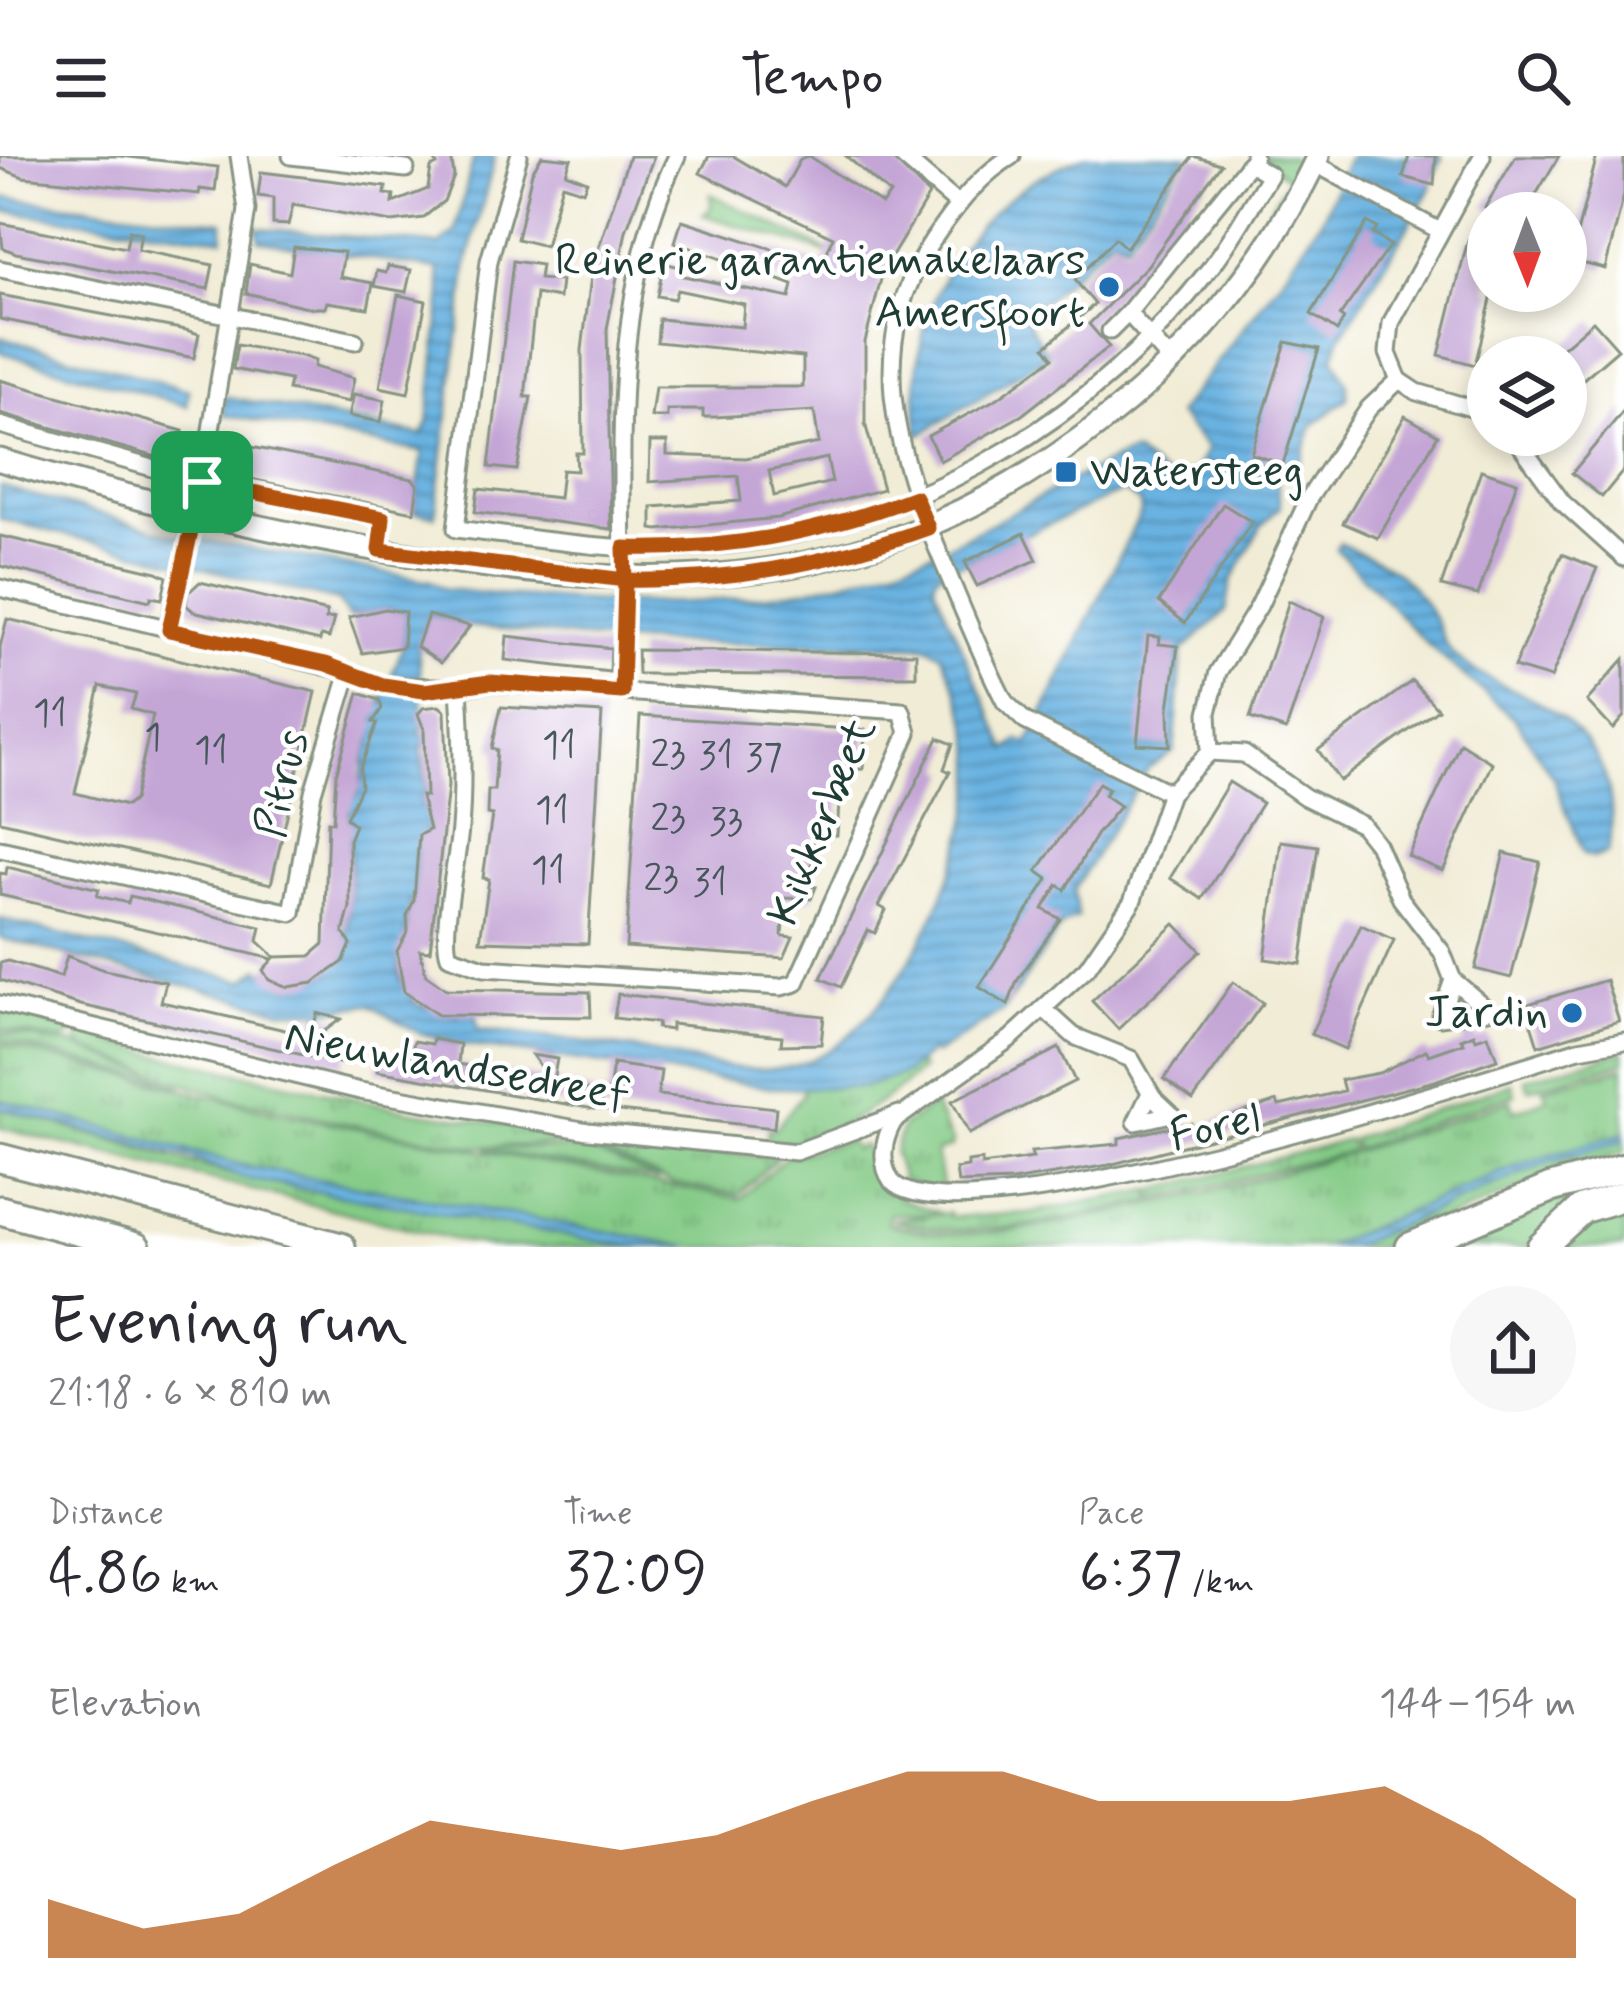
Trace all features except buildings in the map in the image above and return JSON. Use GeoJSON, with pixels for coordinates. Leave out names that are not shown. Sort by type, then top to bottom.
{"type":"FeatureCollection","features":[{"type":"Feature","properties":{"kind":"highway"},"geometry":{"type":"LineString","coordinates":[[0,1158],[340,1247]]}},
{"type":"Feature","properties":{"kind":"highway"},"geometry":{"type":"LineString","coordinates":[[1410,1247],[1551,1188],[1624,1168]]}},
{"type":"Feature","properties":{"kind":"highway"},"geometry":{"type":"LineString","coordinates":[[1540,1247],[1582,1209],[1624,1196]]}},
{"type":"Feature","properties":{"kind":"highway"},"geometry":{"type":"LineString","coordinates":[[0,1210],[136,1247]]}},
{"type":"Feature","properties":{"kind":"highway"},"geometry":{"type":"LineString","coordinates":[[0,1222],[81,1233]]}},
{"type":"Feature","properties":{"kind":"street"},"geometry":{"type":"LineString","coordinates":[[169,630],[202,482],[247,210],[239,156]]}},
{"type":"Feature","properties":{"kind":"street"},"geometry":{"type":"LineString","coordinates":[[291,156],[406,169]]}},
{"type":"Feature","properties":{"kind":"street"},"geometry":{"type":"LineString","coordinates":[[519,156],[489,261],[456,529],[624,548],[757,541],[850,519],[915,497],[1032,436],[1095,389],[1149,339],[1214,264],[1270,175],[1252,159],[1110,331]]}},
{"type":"Feature","properties":{"kind":"street"},"geometry":{"type":"LineString","coordinates":[[0,588],[349,672],[383,685],[459,688],[490,682],[622,692],[626,328],[644,245],[677,156]]}},
{"type":"Feature","properties":{"kind":"street"},"geometry":{"type":"LineString","coordinates":[[902,156],[958,205]]}},
{"type":"Feature","properties":{"kind":"street"},"geometry":{"type":"LineString","coordinates":[[1467,407],[1418,392],[1399,380],[1388,353],[1391,323],[1482,156]]}},
{"type":"Feature","properties":{"kind":"street"},"geometry":{"type":"LineString","coordinates":[[1000,159],[958,205],[919,262],[895,333],[893,419],[915,497],[948,576],[1005,702],[1025,721],[1170,793],[1210,752],[1212,686],[1259,606],[1309,498],[1369,408],[1399,380]]}},
{"type":"Feature","properties":{"kind":"street"},"geometry":{"type":"LineString","coordinates":[[0,460],[192,524],[625,591],[786,569],[932,537],[1056,458],[1173,363],[1251,273],[1322,162],[1441,230]]}},
{"type":"Feature","properties":{"kind":"street"},"geometry":{"type":"LineString","coordinates":[[0,269],[355,341]]}},
{"type":"Feature","properties":{"kind":"street"},"geometry":{"type":"LineString","coordinates":[[1128,313],[1173,363]]}},
{"type":"Feature","properties":{"kind":"street"},"geometry":{"type":"LineString","coordinates":[[0,424],[202,482],[383,518],[379,550]]}},
{"type":"Feature","properties":{"kind":"street"},"geometry":{"type":"LineString","coordinates":[[1528,456],[1562,502],[1624,558]]}},
{"type":"Feature","properties":{"kind":"street","name":"Pitrus"},"geometry":{"type":"LineString","coordinates":[[0,848],[271,912],[296,910],[313,792],[349,672]]}},
{"type":"Feature","properties":{"kind":"street","name":"Kikkerbeet"},"geometry":{"type":"LineString","coordinates":[[459,688],[464,759],[445,945],[449,956],[484,968],[787,987],[796,983],[908,733],[907,717],[893,709],[622,692]]}},
{"type":"Feature","properties":{"kind":"street"},"geometry":{"type":"LineString","coordinates":[[1210,752],[1255,759],[1305,797],[1361,825],[1377,844],[1401,898],[1442,952],[1453,980],[1494,1010],[1440,1017],[1453,980]]}},
{"type":"Feature","properties":{"kind":"street","name":"Nieuwlandsedreef"},"geometry":{"type":"LineString","coordinates":[[0,1004],[360,1091],[588,1131],[786,1152],[850,1135],[902,1113],[1045,1010],[1087,968],[1120,923],[1170,793]]}},
{"type":"Feature","properties":{"kind":"street"},"geometry":{"type":"LineString","coordinates":[[1045,1010],[1074,1036],[1131,1059],[1150,1093]]}},
{"type":"Feature","properties":{"kind":"street","name":"Forel"},"geometry":{"type":"LineString","coordinates":[[884,1153],[894,1185],[920,1204],[1010,1206],[1175,1175],[1316,1141],[1563,1054],[1624,1041]]}},
{"type":"Feature","properties":{"kind":"street"},"geometry":{"type":"LineString","coordinates":[[850,1135],[884,1153],[888,1131],[902,1113]]}},
{"type":"Feature","properties":{"kind":"green space"},"geometry":{"type":"Polygon","coordinates":[[[1260,156],[1289,156],[1305,163],[1246,269],[1177,342],[1167,343],[1161,333],[1175,316],[1183,323],[1243,251],[1288,179],[1260,156]]]}},
{"type":"Feature","properties":{"kind":"green space"},"geometry":{"type":"Polygon","coordinates":[[[710,194],[828,253],[703,215],[711,208],[710,194]]]}},
{"type":"Feature","properties":{"kind":"green space"},"geometry":{"type":"Polygon","coordinates":[[[0,1009],[72,1030],[72,1035],[61,1041],[0,1029],[0,1009]]]}},
{"type":"Feature","properties":{"kind":"green space"},"geometry":{"type":"Polygon","coordinates":[[[80,1031],[155,1054],[412,1111],[583,1135],[584,1143],[476,1147],[230,1099],[89,1050],[78,1043],[80,1031]]]}},
{"type":"Feature","properties":{"kind":"green space"},"geometry":{"type":"Polygon","coordinates":[[[0,1033],[72,1044],[183,1087],[0,1040],[0,1033]]]}},
{"type":"Feature","properties":{"kind":"green space"},"geometry":{"type":"Polygon","coordinates":[[[0,1044],[271,1112],[740,1199],[787,1156],[850,1141],[854,1149],[863,1145],[898,1198],[943,1214],[890,1214],[887,1223],[940,1233],[1023,1229],[1209,1191],[1360,1150],[1511,1100],[1514,1111],[1548,1098],[1543,1089],[1624,1067],[1624,1133],[1521,1164],[1325,1247],[691,1247],[246,1166],[0,1100],[0,1044]]]}},
{"type":"Feature","properties":{"kind":"green space"},"geometry":{"type":"Polygon","coordinates":[[[1624,1051],[1624,1062],[1529,1089],[1525,1079],[1624,1051]]]}},
{"type":"Feature","properties":{"kind":"green space"},"geometry":{"type":"Polygon","coordinates":[[[919,1064],[922,1069],[908,1081],[849,1121],[804,1140],[767,1140],[768,1129],[775,1129],[803,1094],[804,1085],[865,1087],[919,1064]]]}},
{"type":"Feature","properties":{"kind":"green space"},"geometry":{"type":"Polygon","coordinates":[[[1512,1083],[1515,1094],[1355,1149],[1352,1139],[1512,1083]]]}},
{"type":"Feature","properties":{"kind":"green space"},"geometry":{"type":"Polygon","coordinates":[[[933,1104],[952,1141],[951,1147],[936,1152],[944,1196],[902,1179],[894,1153],[902,1127],[933,1104]]]}},
{"type":"Feature","properties":{"kind":"green space"},"geometry":{"type":"Polygon","coordinates":[[[0,1108],[240,1177],[632,1247],[492,1247],[456,1240],[0,1128],[0,1108]]]}},
{"type":"Feature","properties":{"kind":"green space"},"geometry":{"type":"Polygon","coordinates":[[[591,1137],[658,1149],[778,1157],[738,1195],[672,1183],[597,1150],[591,1137]]]}},
{"type":"Feature","properties":{"kind":"green space"},"geometry":{"type":"Polygon","coordinates":[[[1348,1140],[1352,1151],[1155,1200],[1153,1190],[1348,1140]]]}},
{"type":"Feature","properties":{"kind":"green space"},"geometry":{"type":"Polygon","coordinates":[[[1624,1141],[1624,1153],[1567,1169],[1380,1247],[1350,1247],[1543,1164],[1624,1141]]]}},
{"type":"Feature","properties":{"kind":"green space"},"geometry":{"type":"Polygon","coordinates":[[[488,1148],[586,1149],[660,1180],[487,1150],[488,1148]]]}},
{"type":"Feature","properties":{"kind":"green space"},"geometry":{"type":"Polygon","coordinates":[[[1624,1176],[1624,1188],[1531,1247],[1421,1247],[1624,1176]]]}},
{"type":"Feature","properties":{"kind":"green space"},"geometry":{"type":"Polygon","coordinates":[[[1150,1190],[1152,1201],[1022,1226],[956,1230],[892,1220],[949,1213],[950,1217],[1028,1213],[1150,1190]]]}},
{"type":"Feature","properties":{"kind":"green space"},"geometry":{"type":"Polygon","coordinates":[[[1624,1210],[1624,1247],[1560,1247],[1597,1219],[1624,1210]]]}},
{"type":"Feature","properties":{"kind":"water"},"geometry":{"type":"Polygon","coordinates":[[[474,156],[495,156],[468,261],[435,515],[414,512],[423,452],[224,415],[224,396],[422,435],[428,423],[442,293],[438,269],[260,241],[257,228],[440,245],[455,232],[474,156]]]}},
{"type":"Feature","properties":{"kind":"water"},"geometry":{"type":"Polygon","coordinates":[[[1086,156],[1188,156],[1126,243],[1113,236],[1026,319],[1048,356],[919,435],[916,389],[921,345],[951,264],[1008,199],[1044,175],[1086,156]]]}},
{"type":"Feature","properties":{"kind":"water"},"geometry":{"type":"Polygon","coordinates":[[[1349,156],[1442,156],[1429,192],[1340,338],[1334,357],[1348,385],[1347,399],[1312,426],[1299,465],[1277,480],[1280,507],[1261,526],[1231,582],[1226,611],[1182,651],[1174,751],[1148,769],[1074,890],[1078,917],[1062,925],[1003,1011],[934,1055],[931,1051],[906,1073],[865,1087],[777,1088],[465,1045],[419,1033],[369,1004],[325,1011],[282,1010],[0,938],[0,919],[244,981],[260,968],[285,980],[320,978],[336,963],[345,938],[350,796],[356,797],[372,739],[367,737],[403,647],[404,612],[386,609],[349,617],[338,601],[0,519],[0,486],[171,534],[431,581],[445,589],[637,603],[699,602],[824,586],[947,546],[1122,456],[1134,453],[1165,476],[1194,472],[1208,449],[1177,414],[1285,274],[1324,215],[1349,156]],[[1123,491],[936,575],[934,585],[1007,750],[1020,740],[1028,744],[1141,512],[1140,503],[1123,491]],[[428,615],[418,645],[423,714],[418,715],[426,742],[421,748],[426,791],[421,797],[430,830],[425,830],[417,852],[415,901],[410,901],[411,917],[407,917],[399,961],[401,981],[417,1005],[457,1016],[474,1007],[478,1029],[749,1069],[787,1067],[824,1053],[859,1026],[891,989],[918,946],[959,851],[970,806],[971,737],[942,654],[925,646],[619,642],[470,626],[428,615]]]}},
{"type":"Feature","properties":{"kind":"water"},"geometry":{"type":"Polygon","coordinates":[[[0,197],[223,222],[223,238],[0,211],[0,197]]]}},
{"type":"Feature","properties":{"kind":"water"},"geometry":{"type":"Polygon","coordinates":[[[0,337],[189,390],[187,406],[0,352],[0,337]]]}},
{"type":"Feature","properties":{"kind":"water"},"geometry":{"type":"Polygon","coordinates":[[[1339,543],[1406,580],[1460,661],[1555,713],[1588,745],[1607,782],[1611,804],[1608,852],[1594,858],[1584,854],[1553,778],[1515,719],[1429,646],[1336,549],[1339,543]]]}},
{"type":"Feature","properties":{"kind":"water"},"geometry":{"type":"Polygon","coordinates":[[[0,1100],[246,1166],[691,1247],[632,1247],[246,1179],[194,1159],[0,1108],[0,1100]]]}},
{"type":"Feature","properties":{"kind":"water"},"geometry":{"type":"Polygon","coordinates":[[[1624,1133],[1624,1141],[1543,1164],[1350,1247],[1325,1247],[1521,1164],[1624,1133]]]}},
{"type":"Feature","properties":{"kind":"place","name":"Reinerie garantiemakelaars Amersfoort"},"geometry":{"type":"Point","coordinates":[1109,287]}},
{"type":"Feature","properties":{"kind":"place","name":"Watersteeg"},"geometry":{"type":"Point","coordinates":[1066,472]}},
{"type":"Feature","properties":{"kind":"place","name":"Jardin"},"geometry":{"type":"Point","coordinates":[1572,1013]}},
{"type":"Feature","properties":{"kind":"route"},"geometry":{"type":"LineString","coordinates":[[202,482],[169,630],[326,664],[383,685],[424,691],[490,682],[622,692],[625,580],[723,578],[786,569],[928,528],[915,497],[850,519],[757,541],[624,548],[625,580],[379,550],[383,518],[202,482]]}}]}
